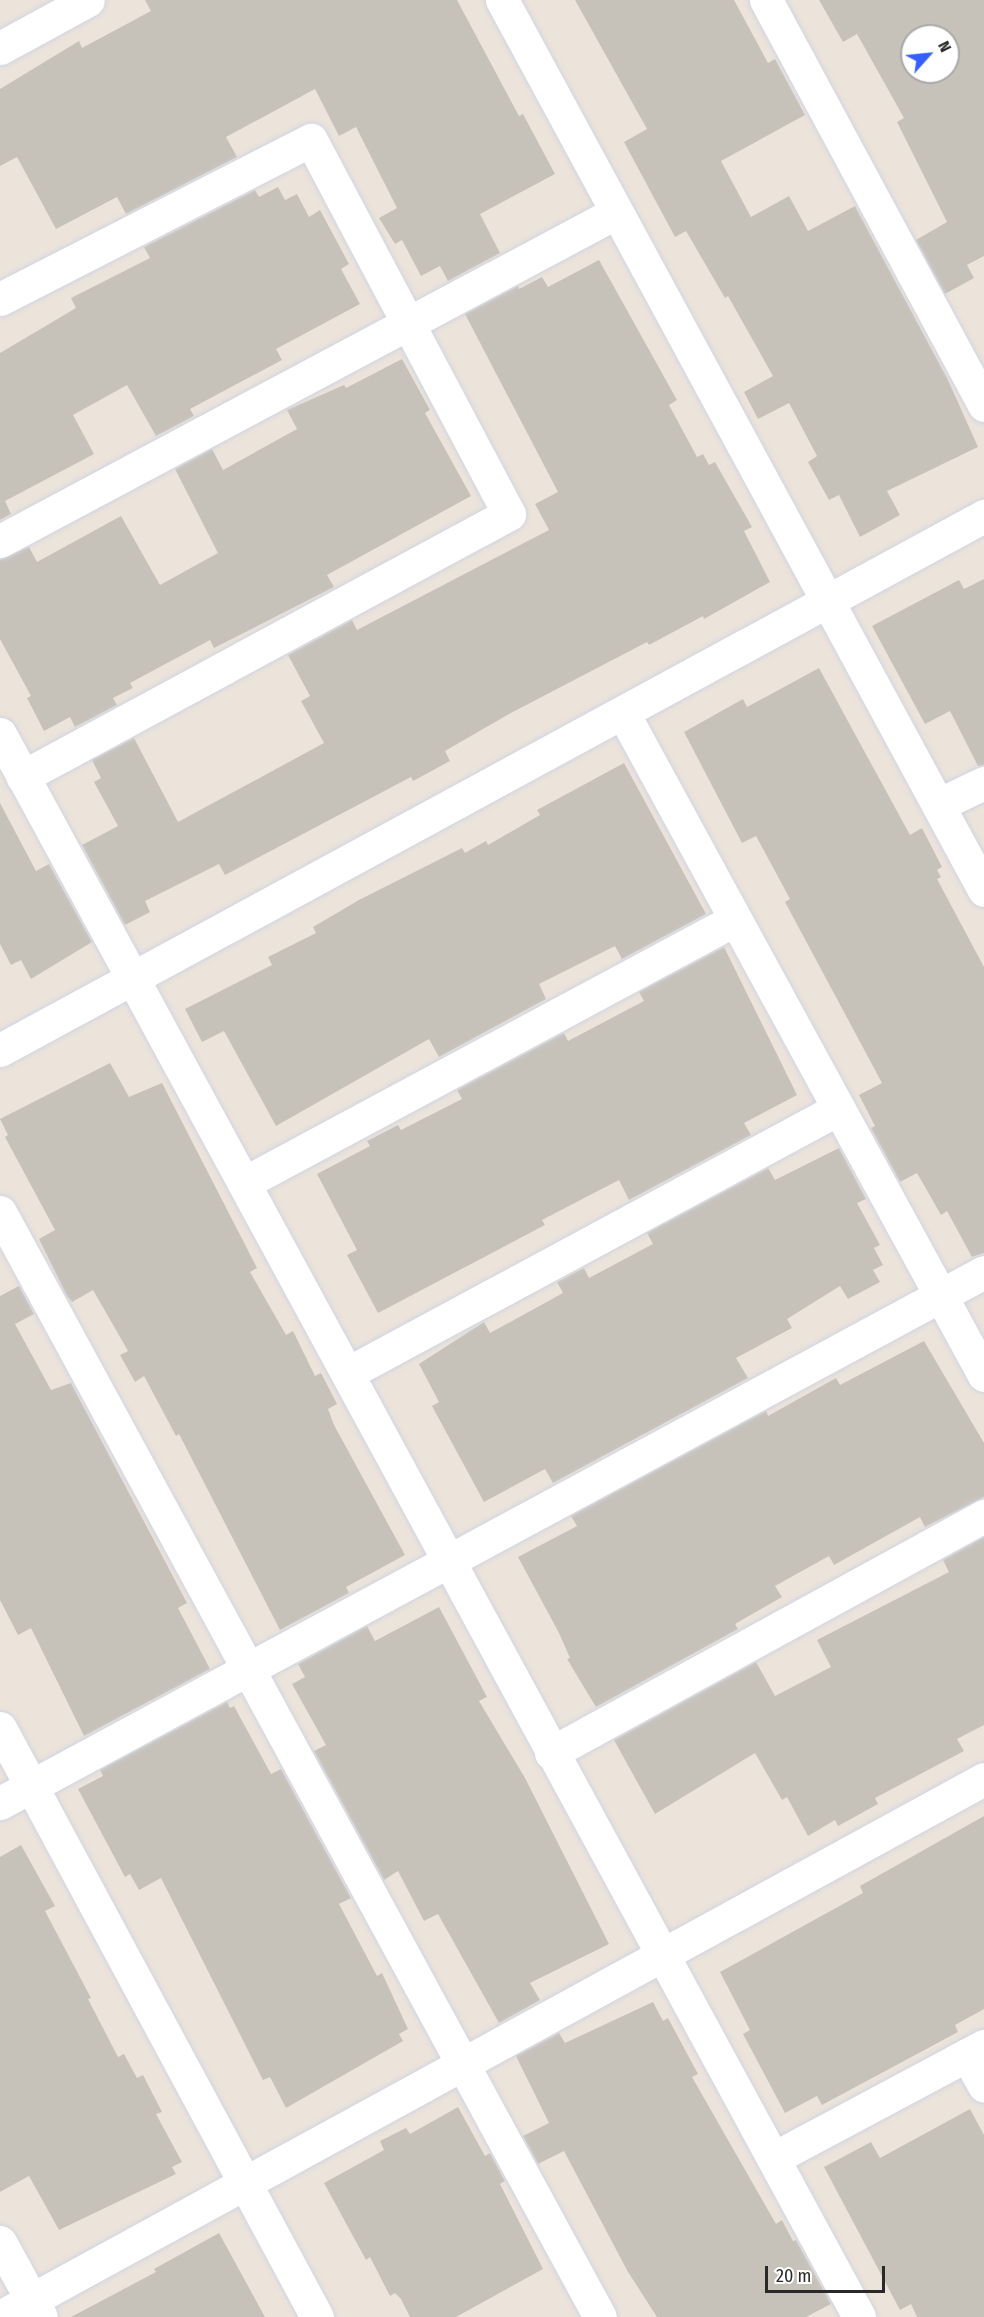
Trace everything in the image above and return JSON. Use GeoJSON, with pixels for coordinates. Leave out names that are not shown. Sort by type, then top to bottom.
{"type":"FeatureCollection","features":[{"type":"Feature","properties":{"kind":"street"},"geometry":{"type":"LineString","coordinates":[[0,48],[88,0]]}},
{"type":"Feature","properties":{"kind":"street"},"geometry":{"type":"LineString","coordinates":[[502,0],[825,602],[984,890]]}},
{"type":"Feature","properties":{"kind":"street"},"geometry":{"type":"LineString","coordinates":[[766,0],[984,405]]}},
{"type":"Feature","properties":{"kind":"street"},"geometry":{"type":"LineString","coordinates":[[0,299],[311,140],[410,323],[509,514],[22,777]]}},
{"type":"Feature","properties":{"kind":"street"},"geometry":{"type":"LineString","coordinates":[[0,542],[615,213]]}},
{"type":"Feature","properties":{"kind":"street"},"geometry":{"type":"LineString","coordinates":[[0,1050],[984,516]]}},
{"type":"Feature","properties":{"kind":"street"},"geometry":{"type":"LineString","coordinates":[[623,713],[984,1376]]}},
{"type":"Feature","properties":{"kind":"street"},"geometry":{"type":"LineString","coordinates":[[0,734],[132,980],[246,1182],[660,1955],[683,1989],[859,2317]]}},
{"type":"Feature","properties":{"kind":"street"},"geometry":{"type":"LineString","coordinates":[[938,805],[984,783]]}},
{"type":"Feature","properties":{"kind":"street"},"geometry":{"type":"LineString","coordinates":[[246,1182],[734,920]]}},
{"type":"Feature","properties":{"kind":"street"},"geometry":{"type":"LineString","coordinates":[[348,1373],[838,1109]]}},
{"type":"Feature","properties":{"kind":"street"},"geometry":{"type":"LineString","coordinates":[[0,1212],[600,2317]]}},
{"type":"Feature","properties":{"kind":"street"},"geometry":{"type":"LineString","coordinates":[[0,1803],[450,1564],[984,1272]]}},
{"type":"Feature","properties":{"kind":"street"},"geometry":{"type":"LineString","coordinates":[[551,1753],[984,1516]]}},
{"type":"Feature","properties":{"kind":"street"},"geometry":{"type":"LineString","coordinates":[[0,1728],[317,2317]]}},
{"type":"Feature","properties":{"kind":"street"},"geometry":{"type":"LineString","coordinates":[[0,2317],[36,2308],[243,2182],[984,1779]]}},
{"type":"Feature","properties":{"kind":"street"},"geometry":{"type":"LineString","coordinates":[[774,2158],[976,2050],[984,2086]]}},
{"type":"Feature","properties":{"kind":"street"},"geometry":{"type":"LineString","coordinates":[[0,2242],[36,2308]]}},
{"type":"Feature","properties":{"kind":"building"},"geometry":{"type":"Polygon","coordinates":[[[145,0],[457,0],[519,116],[523,114],[555,174],[480,214],[500,253],[448,281],[440,266],[421,276],[402,240],[395,244],[379,218],[397,208],[356,127],[339,136],[315,89],[226,137],[237,157],[126,214],[117,197],[56,229],[17,157],[0,166],[0,89],[79,41],[82,48],[151,11],[145,0]]]}},
{"type":"Feature","properties":{"kind":"building"},"geometry":{"type":"Polygon","coordinates":[[[575,0],[734,0],[768,63],[775,59],[805,115],[721,161],[751,217],[789,196],[808,231],[855,206],[948,380],[978,447],[887,491],[900,515],[860,537],[839,495],[829,500],[808,462],[817,456],[789,403],[758,419],[744,392],[773,376],[728,296],[725,298],[686,231],[675,237],[624,142],[647,129],[575,0]]]}},
{"type":"Feature","properties":{"kind":"building"},"geometry":{"type":"Polygon","coordinates":[[[819,0],[984,0],[984,256],[967,265],[974,278],[945,294],[916,240],[947,222],[897,122],[904,118],[857,34],[843,42],[819,0]]]}},
{"type":"Feature","properties":{"kind":"building"},"geometry":{"type":"Polygon","coordinates":[[[278,187],[285,200],[297,194],[309,217],[320,210],[349,264],[341,269],[360,304],[276,349],[282,360],[190,409],[194,416],[156,436],[127,385],[73,415],[94,454],[5,501],[11,514],[0,520],[0,353],[76,308],[71,298],[150,258],[144,247],[255,190],[259,197],[278,187]]]}},
{"type":"Feature","properties":{"kind":"building"},"geometry":{"type":"Polygon","coordinates":[[[599,260],[677,400],[669,405],[697,457],[703,454],[709,465],[715,462],[752,527],[744,531],[770,582],[704,619],[703,616],[649,645],[647,642],[509,714],[445,751],[450,761],[413,781],[411,777],[225,875],[219,864],[145,901],[150,912],[125,925],[82,845],[118,826],[94,782],[101,778],[92,760],[134,738],[178,822],[324,743],[301,701],[310,696],[288,655],[352,620],[357,630],[549,530],[535,504],[558,492],[465,314],[518,286],[519,289],[542,277],[548,287],[599,260]]]}},
{"type":"Feature","properties":{"kind":"building"},"geometry":{"type":"Polygon","coordinates":[[[402,359],[430,410],[425,413],[471,496],[327,575],[334,587],[214,648],[210,640],[130,683],[133,688],[113,698],[117,705],[75,727],[70,717],[44,731],[27,698],[31,696],[0,639],[0,560],[29,547],[37,562],[121,516],[160,585],[218,553],[175,469],[212,449],[223,470],[297,429],[287,410],[344,385],[346,388],[402,359]]]}},
{"type":"Feature","properties":{"kind":"building"},"geometry":{"type":"Polygon","coordinates":[[[984,579],[984,765],[978,766],[950,711],[925,724],[872,626],[959,580],[964,589],[984,579]]]}},
{"type":"Feature","properties":{"kind":"building"},"geometry":{"type":"Polygon","coordinates":[[[819,668],[910,835],[922,828],[942,867],[937,870],[941,877],[937,879],[984,967],[984,1253],[972,1257],[947,1211],[941,1215],[917,1173],[900,1182],[871,1128],[875,1126],[859,1095],[882,1083],[785,902],[790,899],[756,836],[742,843],[684,732],[743,699],[747,707],[819,668]]]}},
{"type":"Feature","properties":{"kind":"building"},"geometry":{"type":"Polygon","coordinates":[[[624,763],[706,914],[622,959],[615,946],[539,984],[546,999],[439,1057],[429,1039],[276,1126],[224,1031],[202,1042],[185,1009],[272,965],[268,957],[316,933],[313,927],[359,900],[462,848],[465,853],[486,841],[488,845],[540,815],[537,810],[624,763]]]}},
{"type":"Feature","properties":{"kind":"building"},"geometry":{"type":"Polygon","coordinates":[[[0,803],[36,871],[49,864],[92,942],[31,979],[21,960],[11,965],[0,944],[0,803]]]}},
{"type":"Feature","properties":{"kind":"building"},"geometry":{"type":"Polygon","coordinates":[[[724,947],[797,1095],[744,1123],[751,1135],[629,1200],[619,1180],[542,1220],[545,1225],[378,1313],[347,1255],[357,1250],[317,1174],[370,1146],[367,1141],[398,1125],[401,1130],[462,1099],[457,1090],[564,1033],[568,1041],[644,1001],[639,992],[724,947]]]}},
{"type":"Feature","properties":{"kind":"building"},"geometry":{"type":"Polygon","coordinates":[[[110,1063],[129,1097],[162,1083],[257,1268],[250,1272],[286,1335],[293,1331],[315,1376],[321,1373],[337,1404],[328,1409],[334,1425],[405,1555],[346,1587],[349,1593],[280,1630],[179,1434],[176,1436],[144,1376],[135,1382],[120,1355],[128,1351],[93,1290],[72,1302],[67,1296],[39,1239],[55,1230],[5,1137],[8,1135],[0,1119],[110,1063]]]}},
{"type":"Feature","properties":{"kind":"building"},"geometry":{"type":"Polygon","coordinates":[[[839,1148],[866,1199],[857,1203],[880,1245],[874,1248],[883,1265],[873,1270],[880,1282],[848,1299],[840,1286],[787,1319],[792,1328],[736,1358],[748,1378],[553,1483],[545,1469],[484,1502],[432,1406],[439,1402],[419,1364],[484,1322],[490,1333],[563,1293],[557,1282],[584,1268],[589,1278],[653,1244],[647,1233],[768,1168],[775,1180],[839,1148]]]}},
{"type":"Feature","properties":{"kind":"building"},"geometry":{"type":"Polygon","coordinates":[[[19,1286],[34,1314],[15,1324],[51,1390],[71,1383],[187,1603],[178,1608],[210,1669],[84,1736],[31,1628],[18,1635],[0,1600],[0,1296],[19,1286]]]}},
{"type":"Feature","properties":{"kind":"building"},"geometry":{"type":"Polygon","coordinates":[[[924,1341],[984,1443],[984,1497],[925,1527],[920,1517],[834,1565],[829,1556],[775,1586],[782,1597],[735,1624],[738,1629],[596,1707],[567,1659],[570,1658],[559,1633],[518,1557],[577,1526],[571,1516],[766,1411],[768,1416],[836,1378],[840,1385],[924,1341]]]}},
{"type":"Feature","properties":{"kind":"building"},"geometry":{"type":"Polygon","coordinates":[[[984,1537],[984,1725],[957,1739],[964,1751],[875,1798],[878,1804],[838,1826],[835,1820],[808,1836],[787,1797],[782,1800],[755,1753],[655,1814],[614,1740],[756,1662],[775,1696],[831,1667],[817,1640],[949,1572],[943,1560],[984,1537]]]}},
{"type":"Feature","properties":{"kind":"building"},"geometry":{"type":"Polygon","coordinates":[[[439,1607],[487,1697],[479,1701],[525,1778],[609,1944],[530,1983],[540,2000],[499,2023],[438,1914],[424,1921],[398,1871],[384,1880],[314,1751],[326,1745],[292,1684],[305,1677],[298,1664],[367,1626],[375,1641],[439,1607]]]}},
{"type":"Feature","properties":{"kind":"building"},"geometry":{"type":"Polygon","coordinates":[[[227,1702],[230,1708],[234,1706],[271,1774],[281,1769],[351,1898],[339,1904],[377,1976],[382,1973],[408,2029],[399,2034],[403,2041],[286,2108],[270,2077],[263,2080],[161,1878],[139,1890],[130,1874],[125,1877],[78,1789],[103,1776],[100,1770],[227,1702]]]}},
{"type":"Feature","properties":{"kind":"building"},"geometry":{"type":"Polygon","coordinates":[[[984,1816],[984,2009],[955,2025],[958,2032],[822,2105],[817,2096],[785,2113],[743,2034],[750,2030],[720,1972],[863,1893],[860,1886],[984,1816]]]}},
{"type":"Feature","properties":{"kind":"building"},"geometry":{"type":"Polygon","coordinates":[[[21,1845],[55,1906],[45,1911],[91,1998],[88,1999],[118,2057],[124,2054],[137,2078],[143,2075],[162,2112],[156,2114],[182,2162],[172,2167],[176,2174],[59,2230],[29,2176],[0,2192],[0,1857],[21,1845]]]}},
{"type":"Feature","properties":{"kind":"building"},"geometry":{"type":"Polygon","coordinates":[[[653,2002],[663,2021],[668,2018],[698,2074],[692,2077],[776,2224],[782,2220],[793,2241],[796,2240],[831,2304],[806,2317],[657,2317],[628,2272],[564,2151],[538,2164],[523,2136],[549,2123],[516,2056],[559,2033],[565,2043],[653,2002]]]}},
{"type":"Feature","properties":{"kind":"building"},"geometry":{"type":"Polygon","coordinates":[[[458,2107],[485,2156],[490,2153],[505,2181],[500,2184],[543,2269],[456,2317],[410,2317],[401,2299],[395,2293],[390,2296],[370,2257],[366,2260],[324,2183],[384,2150],[380,2141],[406,2128],[410,2134],[458,2107]]]}},
{"type":"Feature","properties":{"kind":"building"},"geometry":{"type":"Polygon","coordinates":[[[970,2109],[984,2135],[984,2317],[917,2317],[911,2304],[900,2310],[824,2167],[871,2142],[880,2158],[970,2109]]]}},
{"type":"Feature","properties":{"kind":"building"},"geometry":{"type":"Polygon","coordinates":[[[219,2233],[265,2317],[71,2317],[156,2272],[154,2269],[219,2233]]]}}]}
